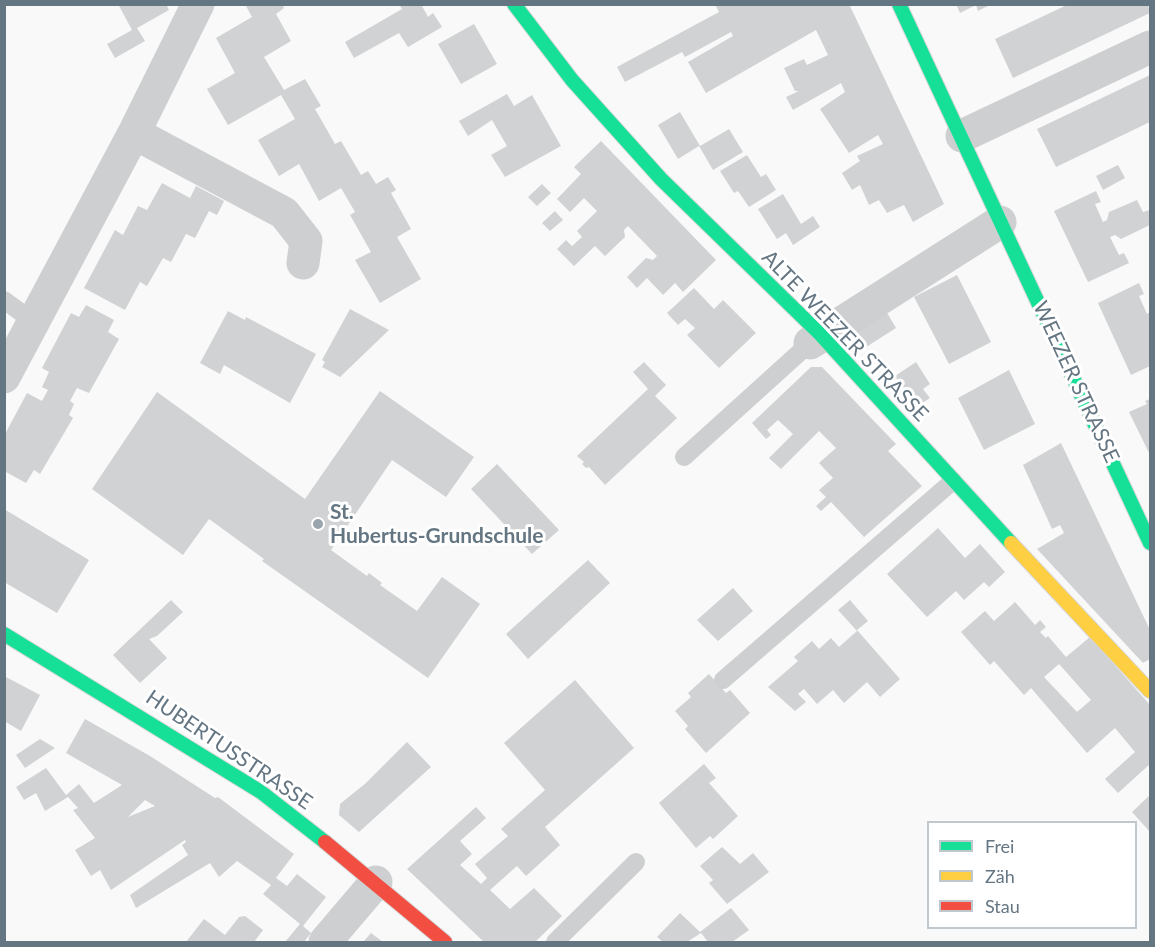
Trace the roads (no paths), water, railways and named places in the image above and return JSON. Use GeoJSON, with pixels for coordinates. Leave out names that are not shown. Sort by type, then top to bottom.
{"type":"FeatureCollection","features":[{"type":"Feature","properties":{"kind":"street"},"geometry":{"type":"LineString","coordinates":[[4,377],[134,133],[198,4]]}},
{"type":"Feature","properties":{"kind":"street","name":"ALTE WEEZER STRASSE"},"geometry":{"type":"LineString","coordinates":[[514,4],[572,80],[661,179],[953,481],[1150,691]]}},
{"type":"Feature","properties":{"kind":"street","name":"WEEZER STRASSE"},"geometry":{"type":"LineString","coordinates":[[899,4],[1150,543]]}},
{"type":"Feature","properties":{"kind":"street"},"geometry":{"type":"LineString","coordinates":[[962,136],[1150,47]]}},
{"type":"Feature","properties":{"kind":"street"},"geometry":{"type":"LineString","coordinates":[[134,133],[284,213],[306,241],[303,263]]}},
{"type":"Feature","properties":{"kind":"street"},"geometry":{"type":"LineString","coordinates":[[815,339],[1000,222]]}},
{"type":"Feature","properties":{"kind":"street","name":"HUBERTUSSTRASSE"},"geometry":{"type":"LineString","coordinates":[[4,634],[125,706],[261,792],[376,882],[445,942]]}},
{"type":"Feature","properties":{"kind":"street"},"geometry":{"type":"LineString","coordinates":[[325,942],[376,882]]}},
{"type":"Feature","properties":{"kind":"lane"},"geometry":{"type":"LineString","coordinates":[[4,300],[34,322]]}},
{"type":"Feature","properties":{"kind":"lane"},"geometry":{"type":"LineString","coordinates":[[684,457],[815,339]]}},
{"type":"Feature","properties":{"kind":"lane"},"geometry":{"type":"LineString","coordinates":[[723,680],[953,481]]}},
{"type":"Feature","properties":{"kind":"lane"},"geometry":{"type":"LineString","coordinates":[[555,942],[636,862]]}},
{"type":"Feature","properties":{"kind":"place","name":"St. Hubertus-Grundschule"},"geometry":{"type":"Point","coordinates":[318,524]}}]}
